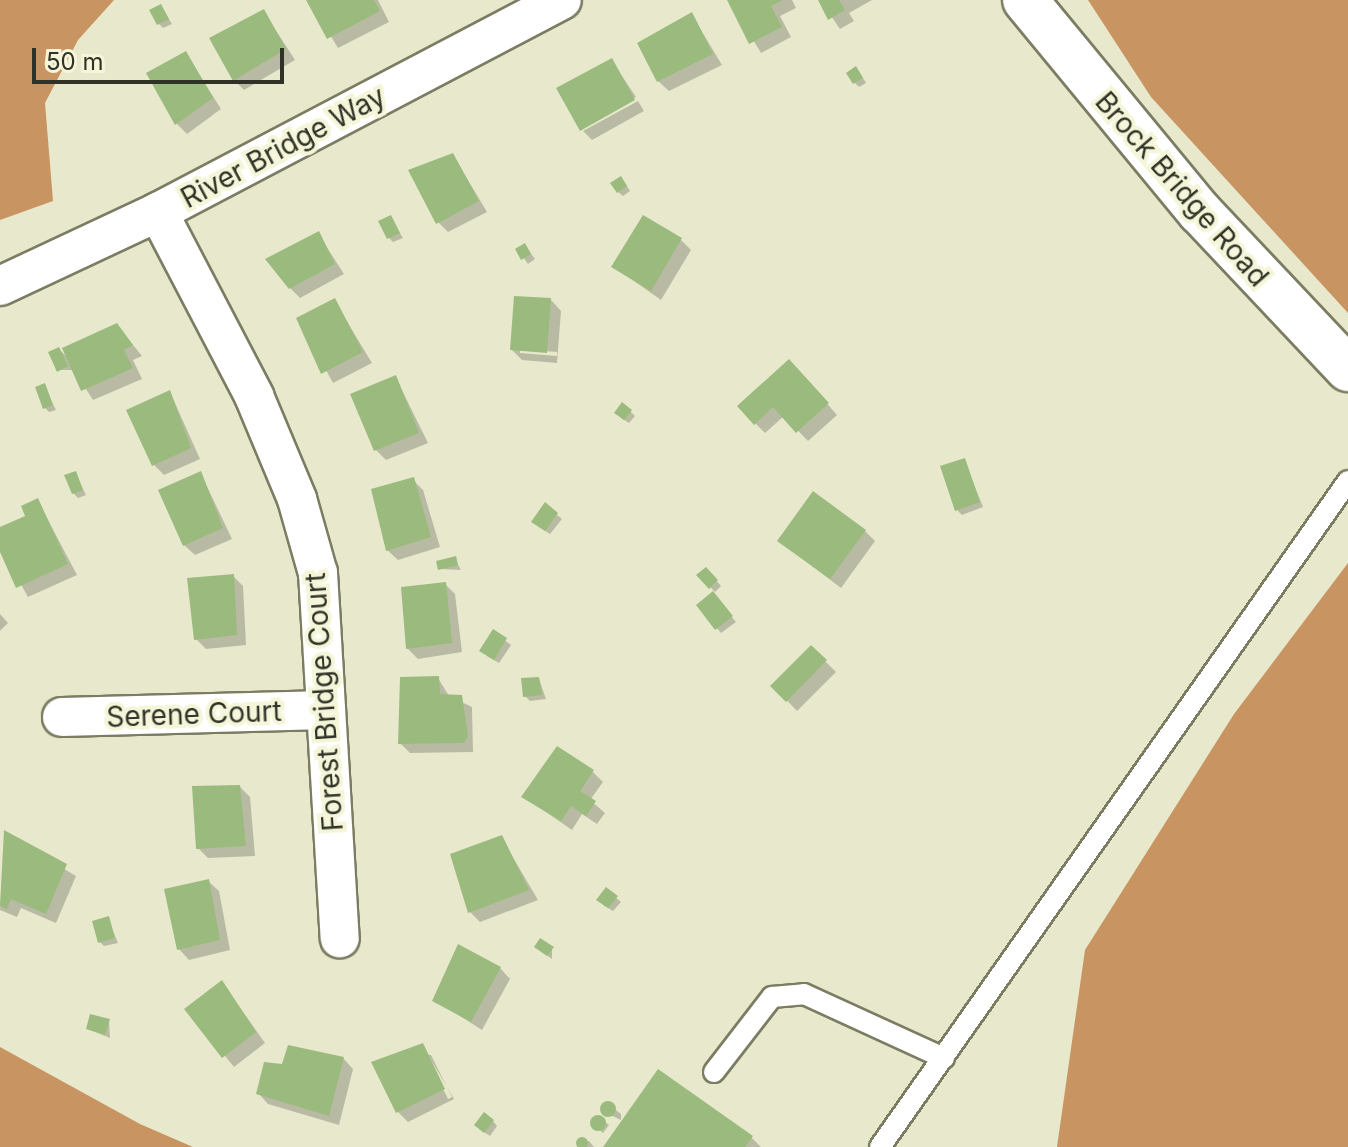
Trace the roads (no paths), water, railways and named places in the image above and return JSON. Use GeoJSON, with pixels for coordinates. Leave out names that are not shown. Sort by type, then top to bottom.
{"type":"FeatureCollection","features":[{"type":"Feature","properties":{"kind":"street","name":"River Bridge Way"},"geometry":{"type":"LineString","coordinates":[[0,286],[158,212],[562,0]]}},
{"type":"Feature","properties":{"kind":"street","name":"Brock Bridge Road"},"geometry":{"type":"LineString","coordinates":[[1025,0],[1200,212],[1348,369]]}},
{"type":"Feature","properties":{"kind":"street","name":"Forest Bridge Court"},"geometry":{"type":"LineString","coordinates":[[158,212],[254,396],[297,499],[318,573],[340,938]]}},
{"type":"Feature","properties":{"kind":"street","name":"Serene Court"},"geometry":{"type":"LineString","coordinates":[[62,717],[326,710]]}},
{"type":"Feature","properties":{"kind":"lane"},"geometry":{"type":"LineString","coordinates":[[880,1147],[1348,481]]}},
{"type":"Feature","properties":{"kind":"lane"},"geometry":{"type":"LineString","coordinates":[[714,1072],[772,997],[804,994],[944,1058]]}}]}
